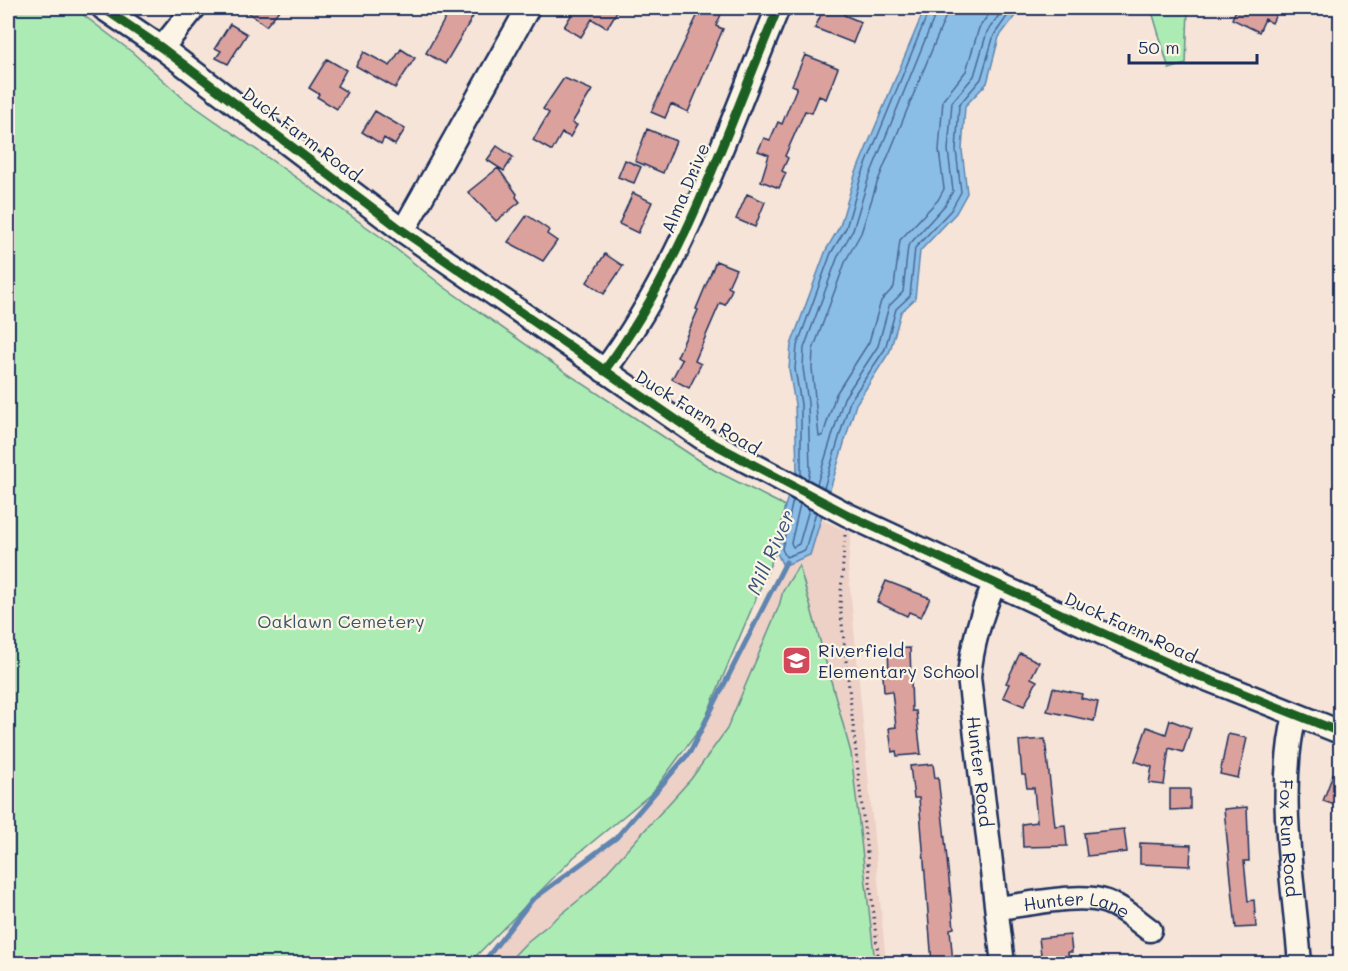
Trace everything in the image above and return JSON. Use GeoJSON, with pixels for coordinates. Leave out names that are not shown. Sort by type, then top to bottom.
{"type":"FeatureCollection","features":[{"type":"Feature","properties":{"kind":"street","name":"Duck Farm Road"},"geometry":{"type":"LineString","coordinates":[[103,8],[162,48],[403,231],[701,437],[768,473],[846,521],[994,582],[1184,670],[1341,732]]}},
{"type":"Feature","properties":{"kind":"street"},"geometry":{"type":"LineString","coordinates":[[162,48],[194,8]]}},
{"type":"Feature","properties":{"kind":"street"},"geometry":{"type":"LineString","coordinates":[[403,231],[528,8]]}},
{"type":"Feature","properties":{"kind":"street","name":"Alma Drive"},"geometry":{"type":"LineString","coordinates":[[604,371],[645,311],[669,269],[778,8]]}},
{"type":"Feature","properties":{"kind":"street","name":"Hunter Road"},"geometry":{"type":"LineString","coordinates":[[994,582],[971,649],[969,677],[1003,963]]}},
{"type":"Feature","properties":{"kind":"street","name":"Fox Run Road"},"geometry":{"type":"LineString","coordinates":[[1295,715],[1287,758],[1287,799],[1300,963]]}},
{"type":"Feature","properties":{"kind":"street","name":"Hunter Lane"},"geometry":{"type":"LineString","coordinates":[[997,908],[1086,898],[1105,901],[1122,909],[1150,930]]}},
{"type":"Feature","properties":{"kind":"path"},"geometry":{"type":"LineString","coordinates":[[846,521],[840,605],[879,963]]}},
{"type":"Feature","properties":{"kind":"shaded area","name":"Riverfield Elementary School"},"geometry":{"type":"Polygon","coordinates":[[[807,513],[851,533],[848,567],[886,963],[484,964],[533,901],[618,839],[692,754],[803,528],[807,513]]]}},
{"type":"Feature","properties":{"kind":"green space","name":"Oaklawn Cemetery"},"geometry":{"type":"Polygon","coordinates":[[[8,8],[74,8],[132,52],[184,99],[381,237],[444,287],[565,372],[714,470],[785,506],[776,551],[702,726],[652,793],[574,857],[469,963],[8,963],[8,8]]]}},
{"type":"Feature","properties":{"kind":"green space"},"geometry":{"type":"Polygon","coordinates":[[[1151,8],[1188,8],[1186,64],[1169,69],[1151,8]]]}},
{"type":"Feature","properties":{"kind":"green space","name":"Riverfield Elementary School"},"geometry":{"type":"Polygon","coordinates":[[[799,565],[851,753],[875,963],[507,963],[527,942],[590,891],[691,779],[727,729],[779,606],[783,591],[799,565]]]}},
{"type":"Feature","properties":{"kind":"water"},"geometry":{"type":"Polygon","coordinates":[[[925,8],[1021,8],[999,37],[987,83],[965,106],[962,150],[967,193],[956,213],[920,251],[915,299],[901,312],[890,351],[856,404],[810,555],[783,566],[776,551],[785,506],[797,470],[795,404],[789,369],[791,345],[826,250],[840,226],[855,175],[925,8]]]}},
{"type":"Feature","properties":{"kind":"building"},"geometry":{"type":"Polygon","coordinates":[[[242,8],[281,8],[266,26],[242,8]]]}},
{"type":"Feature","properties":{"kind":"building"},"geometry":{"type":"Polygon","coordinates":[[[451,8],[478,8],[445,64],[426,53],[451,8]]]}},
{"type":"Feature","properties":{"kind":"building"},"geometry":{"type":"Polygon","coordinates":[[[572,8],[619,8],[607,28],[592,19],[581,37],[564,27],[575,9],[572,8]]]}},
{"type":"Feature","properties":{"kind":"building"},"geometry":{"type":"Polygon","coordinates":[[[701,8],[723,10],[716,26],[723,29],[688,112],[671,104],[665,118],[651,112],[701,8]]]}},
{"type":"Feature","properties":{"kind":"building"},"geometry":{"type":"Polygon","coordinates":[[[824,8],[847,8],[844,15],[861,22],[853,43],[815,28],[824,8]]]}},
{"type":"Feature","properties":{"kind":"building"},"geometry":{"type":"Polygon","coordinates":[[[1237,8],[1279,8],[1272,23],[1265,19],[1259,32],[1232,19],[1237,8]]]}},
{"type":"Feature","properties":{"kind":"building"},"geometry":{"type":"Polygon","coordinates":[[[230,24],[247,34],[228,64],[216,58],[221,51],[215,48],[230,24]]]}},
{"type":"Feature","properties":{"kind":"building"},"geometry":{"type":"Polygon","coordinates":[[[401,49],[415,58],[395,88],[356,66],[364,52],[390,66],[401,49]]]}},
{"type":"Feature","properties":{"kind":"building"},"geometry":{"type":"Polygon","coordinates":[[[805,55],[838,68],[826,99],[819,96],[812,113],[805,111],[785,156],[788,158],[782,171],[786,173],[779,188],[761,181],[769,155],[758,151],[764,138],[770,140],[778,122],[782,124],[797,87],[792,85],[805,55]]]}},
{"type":"Feature","properties":{"kind":"building"},"geometry":{"type":"Polygon","coordinates":[[[327,59],[346,70],[337,86],[347,92],[337,109],[317,97],[319,94],[309,88],[327,59]]]}},
{"type":"Feature","properties":{"kind":"building"},"geometry":{"type":"Polygon","coordinates":[[[564,78],[592,90],[572,123],[577,125],[570,137],[562,133],[552,151],[533,140],[549,113],[543,109],[564,78]]]}},
{"type":"Feature","properties":{"kind":"building"},"geometry":{"type":"Polygon","coordinates":[[[375,111],[405,129],[395,145],[384,138],[381,144],[362,132],[375,111]]]}},
{"type":"Feature","properties":{"kind":"building"},"geometry":{"type":"Polygon","coordinates":[[[647,129],[676,141],[663,173],[635,161],[647,129]]]}},
{"type":"Feature","properties":{"kind":"building"},"geometry":{"type":"Polygon","coordinates":[[[497,146],[513,157],[504,171],[487,160],[497,146]]]}},
{"type":"Feature","properties":{"kind":"building"},"geometry":{"type":"Polygon","coordinates":[[[625,160],[641,167],[634,183],[618,177],[625,160]]]}},
{"type":"Feature","properties":{"kind":"building"},"geometry":{"type":"Polygon","coordinates":[[[498,168],[517,194],[516,197],[520,202],[496,221],[468,192],[498,168]]]}},
{"type":"Feature","properties":{"kind":"building"},"geometry":{"type":"Polygon","coordinates":[[[633,193],[652,202],[638,233],[619,224],[633,193]]]}},
{"type":"Feature","properties":{"kind":"building"},"geometry":{"type":"Polygon","coordinates":[[[747,194],[765,202],[755,227],[736,219],[747,194]]]}},
{"type":"Feature","properties":{"kind":"building"},"geometry":{"type":"Polygon","coordinates":[[[527,215],[549,230],[547,234],[557,241],[543,261],[508,242],[527,215]]]}},
{"type":"Feature","properties":{"kind":"building"},"geometry":{"type":"Polygon","coordinates":[[[605,254],[623,266],[604,294],[587,282],[605,254]]]}},
{"type":"Feature","properties":{"kind":"building"},"geometry":{"type":"Polygon","coordinates":[[[716,261],[736,269],[728,287],[732,289],[725,305],[720,303],[695,361],[701,364],[689,388],[672,379],[682,360],[677,357],[716,261]]]}},
{"type":"Feature","properties":{"kind":"building"},"geometry":{"type":"Polygon","coordinates":[[[886,581],[930,598],[921,617],[909,612],[907,616],[877,602],[886,581]]]}},
{"type":"Feature","properties":{"kind":"building"},"geometry":{"type":"Polygon","coordinates":[[[910,648],[912,711],[916,711],[921,754],[897,756],[896,751],[892,752],[889,728],[896,727],[892,691],[884,692],[883,675],[889,674],[888,649],[910,648]]]}},
{"type":"Feature","properties":{"kind":"building"},"geometry":{"type":"Polygon","coordinates":[[[1020,653],[1039,662],[1031,678],[1037,681],[1024,706],[1003,697],[1009,684],[1006,683],[1020,653]]]}},
{"type":"Feature","properties":{"kind":"building"},"geometry":{"type":"Polygon","coordinates":[[[1053,688],[1082,694],[1081,698],[1098,702],[1094,721],[1047,711],[1053,688]]]}},
{"type":"Feature","properties":{"kind":"building"},"geometry":{"type":"Polygon","coordinates":[[[1170,720],[1191,728],[1183,752],[1169,748],[1164,785],[1149,783],[1152,767],[1135,761],[1147,727],[1166,734],[1170,720]]]}},
{"type":"Feature","properties":{"kind":"building"},"geometry":{"type":"Polygon","coordinates":[[[1228,734],[1247,738],[1238,778],[1220,774],[1228,734]]]}},
{"type":"Feature","properties":{"kind":"building"},"geometry":{"type":"Polygon","coordinates":[[[1045,739],[1055,826],[1065,825],[1067,846],[1023,847],[1022,824],[1037,822],[1034,788],[1027,788],[1025,775],[1022,775],[1019,741],[1045,739]]]}},
{"type":"Feature","properties":{"kind":"building"},"geometry":{"type":"Polygon","coordinates":[[[1339,758],[1341,759],[1341,807],[1323,801],[1339,758]]]}},
{"type":"Feature","properties":{"kind":"building"},"geometry":{"type":"Polygon","coordinates":[[[933,764],[935,778],[938,777],[954,928],[950,929],[953,963],[932,963],[919,798],[914,798],[910,766],[933,764]]]}},
{"type":"Feature","properties":{"kind":"building"},"geometry":{"type":"Polygon","coordinates":[[[1170,789],[1190,789],[1190,809],[1170,810],[1170,789]]]}},
{"type":"Feature","properties":{"kind":"building"},"geometry":{"type":"Polygon","coordinates":[[[1247,807],[1249,861],[1244,861],[1248,901],[1254,900],[1256,927],[1236,928],[1224,809],[1247,807]]]}},
{"type":"Feature","properties":{"kind":"building"},"geometry":{"type":"Polygon","coordinates":[[[1124,829],[1127,852],[1087,856],[1084,833],[1124,829]]]}},
{"type":"Feature","properties":{"kind":"building"},"geometry":{"type":"Polygon","coordinates":[[[1140,843],[1191,845],[1190,866],[1140,864],[1140,843]]]}},
{"type":"Feature","properties":{"kind":"building"},"geometry":{"type":"Polygon","coordinates":[[[1070,935],[1072,952],[1068,952],[1069,963],[1042,963],[1039,938],[1070,935]]]}},
{"type":"Feature","properties":{"kind":"waterway","name":"Mill River"},"geometry":{"type":"LineString","coordinates":[[482,964],[532,900],[616,838],[690,752],[786,562]]}},
{"type":"Feature","properties":{"kind":"cycle path"},"geometry":{"type":"LineString","coordinates":[[103,8],[162,48],[403,231],[701,437],[848,515],[1113,638],[1184,670],[1340,732]]}},
{"type":"Feature","properties":{"kind":"cycle path"},"geometry":{"type":"LineString","coordinates":[[604,371],[658,287],[681,242],[722,149],[778,8]]}},
{"type":"Feature","properties":{"kind":"place","name":"Riverfield Elementary School"},"geometry":{"type":"Point","coordinates":[797,660]}}]}
